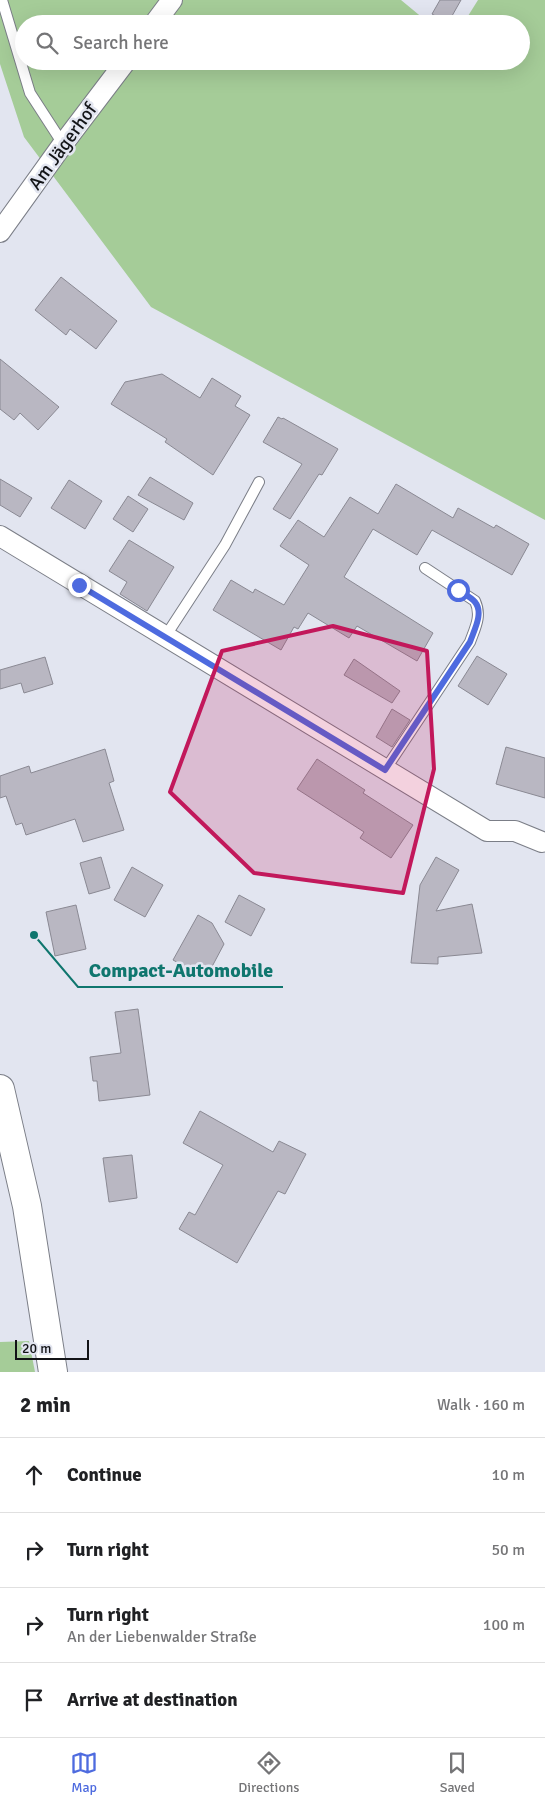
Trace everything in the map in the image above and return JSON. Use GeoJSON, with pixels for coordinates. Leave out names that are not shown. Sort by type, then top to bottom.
{"type":"FeatureCollection","features":[{"type":"Feature","properties":{"kind":"main road"},"geometry":{"type":"LineString","coordinates":[[0,1089],[28,1215],[53,1372]]}},
{"type":"Feature","properties":{"kind":"street"},"geometry":{"type":"LineString","coordinates":[[161,15],[172,0]]}},
{"type":"Feature","properties":{"kind":"street","name":"Am Jägerhof"},"geometry":{"type":"LineString","coordinates":[[0,232],[119,70]]}},
{"type":"Feature","properties":{"kind":"street"},"geometry":{"type":"LineString","coordinates":[[0,536],[487,831],[515,831],[542,842]]}},
{"type":"Feature","properties":{"kind":"lane"},"geometry":{"type":"LineString","coordinates":[[2,0],[15,43]]}},
{"type":"Feature","properties":{"kind":"lane"},"geometry":{"type":"LineString","coordinates":[[23,70],[30,93],[63,144]]}},
{"type":"Feature","properties":{"kind":"lane"},"geometry":{"type":"LineString","coordinates":[[165,637],[225,545],[259,482]]}},
{"type":"Feature","properties":{"kind":"lane"},"geometry":{"type":"LineString","coordinates":[[385,770],[470,642],[478,619],[478,608],[475,601],[425,568]]}},
{"type":"Feature","properties":{"kind":"highlighted area"},"geometry":{"type":"Polygon","coordinates":[[[333,626],[427,651],[434,769],[403,893],[254,873],[170,792],[222,651],[333,626]]]}},
{"type":"Feature","properties":{"kind":"green space"},"geometry":{"type":"Polygon","coordinates":[[[0,0],[401,0],[419,15],[15,15],[15,70],[530,70],[530,15],[469,15],[478,0],[545,0],[545,520],[151,307],[24,137],[0,64],[0,0]]]}},
{"type":"Feature","properties":{"kind":"green space"},"geometry":{"type":"Polygon","coordinates":[[[29,1341],[35,1372],[0,1372],[0,1342],[29,1341]]]}},
{"type":"Feature","properties":{"kind":"building"},"geometry":{"type":"Polygon","coordinates":[[[440,0],[461,0],[453,15],[432,14],[440,0]]]}},
{"type":"Feature","properties":{"kind":"building"},"geometry":{"type":"Polygon","coordinates":[[[61,277],[117,321],[96,349],[70,329],[66,335],[35,310],[61,277]]]}},
{"type":"Feature","properties":{"kind":"building"},"geometry":{"type":"Polygon","coordinates":[[[0,359],[59,407],[38,430],[20,413],[14,420],[0,409],[0,359]]]}},
{"type":"Feature","properties":{"kind":"building"},"geometry":{"type":"Polygon","coordinates":[[[162,374],[200,398],[212,378],[241,396],[235,406],[250,415],[213,475],[165,442],[167,439],[111,404],[125,382],[162,374]]]}},
{"type":"Feature","properties":{"kind":"building"},"geometry":{"type":"Polygon","coordinates":[[[278,417],[338,449],[322,475],[319,474],[290,519],[273,509],[302,464],[263,442],[278,417]]]}},
{"type":"Feature","properties":{"kind":"building"},"geometry":{"type":"Polygon","coordinates":[[[150,477],[193,503],[184,520],[138,495],[150,477]]]}},
{"type":"Feature","properties":{"kind":"building"},"geometry":{"type":"Polygon","coordinates":[[[0,479],[32,498],[20,517],[0,505],[0,479]]]}},
{"type":"Feature","properties":{"kind":"building"},"geometry":{"type":"Polygon","coordinates":[[[69,480],[102,501],[85,529],[51,508],[69,480]]]}},
{"type":"Feature","properties":{"kind":"building"},"geometry":{"type":"Polygon","coordinates":[[[396,484],[453,518],[458,508],[494,528],[496,525],[529,544],[512,575],[432,530],[417,555],[373,529],[344,577],[433,633],[417,661],[357,626],[349,638],[308,613],[298,629],[294,627],[281,650],[213,610],[231,580],[253,593],[255,589],[284,605],[309,565],[280,546],[298,520],[324,537],[350,497],[378,514],[396,484]]]}},
{"type":"Feature","properties":{"kind":"building"},"geometry":{"type":"Polygon","coordinates":[[[128,496],[148,509],[133,532],[113,519],[128,496]]]}},
{"type":"Feature","properties":{"kind":"building"},"geometry":{"type":"Polygon","coordinates":[[[129,540],[174,567],[147,611],[120,594],[127,582],[109,571],[129,540]]]}},
{"type":"Feature","properties":{"kind":"building"},"geometry":{"type":"Polygon","coordinates":[[[477,656],[507,674],[488,705],[458,686],[477,656]]]}},
{"type":"Feature","properties":{"kind":"building"},"geometry":{"type":"Polygon","coordinates":[[[45,657],[53,684],[24,693],[21,683],[0,689],[0,670],[45,657]]]}},
{"type":"Feature","properties":{"kind":"building"},"geometry":{"type":"Polygon","coordinates":[[[354,659],[400,691],[392,703],[344,675],[354,659]]]}},
{"type":"Feature","properties":{"kind":"building"},"geometry":{"type":"Polygon","coordinates":[[[392,709],[410,720],[392,747],[376,737],[392,709]]]}},
{"type":"Feature","properties":{"kind":"building"},"geometry":{"type":"Polygon","coordinates":[[[506,747],[545,758],[545,798],[496,784],[506,747]]]}},
{"type":"Feature","properties":{"kind":"building"},"geometry":{"type":"Polygon","coordinates":[[[105,749],[114,781],[109,783],[124,830],[83,842],[75,819],[26,835],[22,823],[16,825],[6,796],[0,798],[0,776],[29,766],[31,773],[105,749]]]}},
{"type":"Feature","properties":{"kind":"building"},"geometry":{"type":"Polygon","coordinates":[[[317,759],[365,790],[363,793],[413,825],[391,858],[360,838],[364,832],[297,789],[317,759]]]}},
{"type":"Feature","properties":{"kind":"building"},"geometry":{"type":"Polygon","coordinates":[[[101,857],[110,888],[89,894],[80,863],[101,857]]]}},
{"type":"Feature","properties":{"kind":"building"},"geometry":{"type":"Polygon","coordinates":[[[436,857],[459,870],[436,911],[472,904],[482,953],[438,957],[438,964],[411,963],[420,885],[436,857]]]}},
{"type":"Feature","properties":{"kind":"building"},"geometry":{"type":"Polygon","coordinates":[[[132,867],[163,885],[145,917],[114,900],[132,867]]]}},
{"type":"Feature","properties":{"kind":"building"},"geometry":{"type":"Polygon","coordinates":[[[239,895],[265,909],[251,936],[225,922],[239,895]]]}},
{"type":"Feature","properties":{"kind":"building"},"geometry":{"type":"Polygon","coordinates":[[[76,905],[86,949],[55,956],[46,912],[76,905]]]}},
{"type":"Feature","properties":{"kind":"building"},"geometry":{"type":"Polygon","coordinates":[[[198,915],[212,923],[224,944],[206,978],[173,960],[198,915]]]}},
{"type":"Feature","properties":{"kind":"building"},"geometry":{"type":"Polygon","coordinates":[[[138,1009],[150,1095],[99,1101],[97,1081],[93,1081],[90,1057],[121,1053],[115,1012],[138,1009]]]}},
{"type":"Feature","properties":{"kind":"building"},"geometry":{"type":"Polygon","coordinates":[[[200,1111],[273,1152],[279,1141],[306,1154],[285,1194],[278,1191],[237,1263],[179,1229],[189,1212],[195,1215],[223,1165],[183,1143],[200,1111]]]}},
{"type":"Feature","properties":{"kind":"building"},"geometry":{"type":"Polygon","coordinates":[[[132,1155],[137,1198],[109,1202],[103,1158],[132,1155]]]}},
{"type":"Feature","properties":{"kind":"place","name":"Compact-Automobile"},"geometry":{"type":"Point","coordinates":[34,935]}},
{"type":"Feature","properties":{"kind":"route"},"geometry":{"type":"LineString","coordinates":[[79,585],[385,770],[470,642],[478,619],[478,608],[475,601],[458,590]]}}]}
